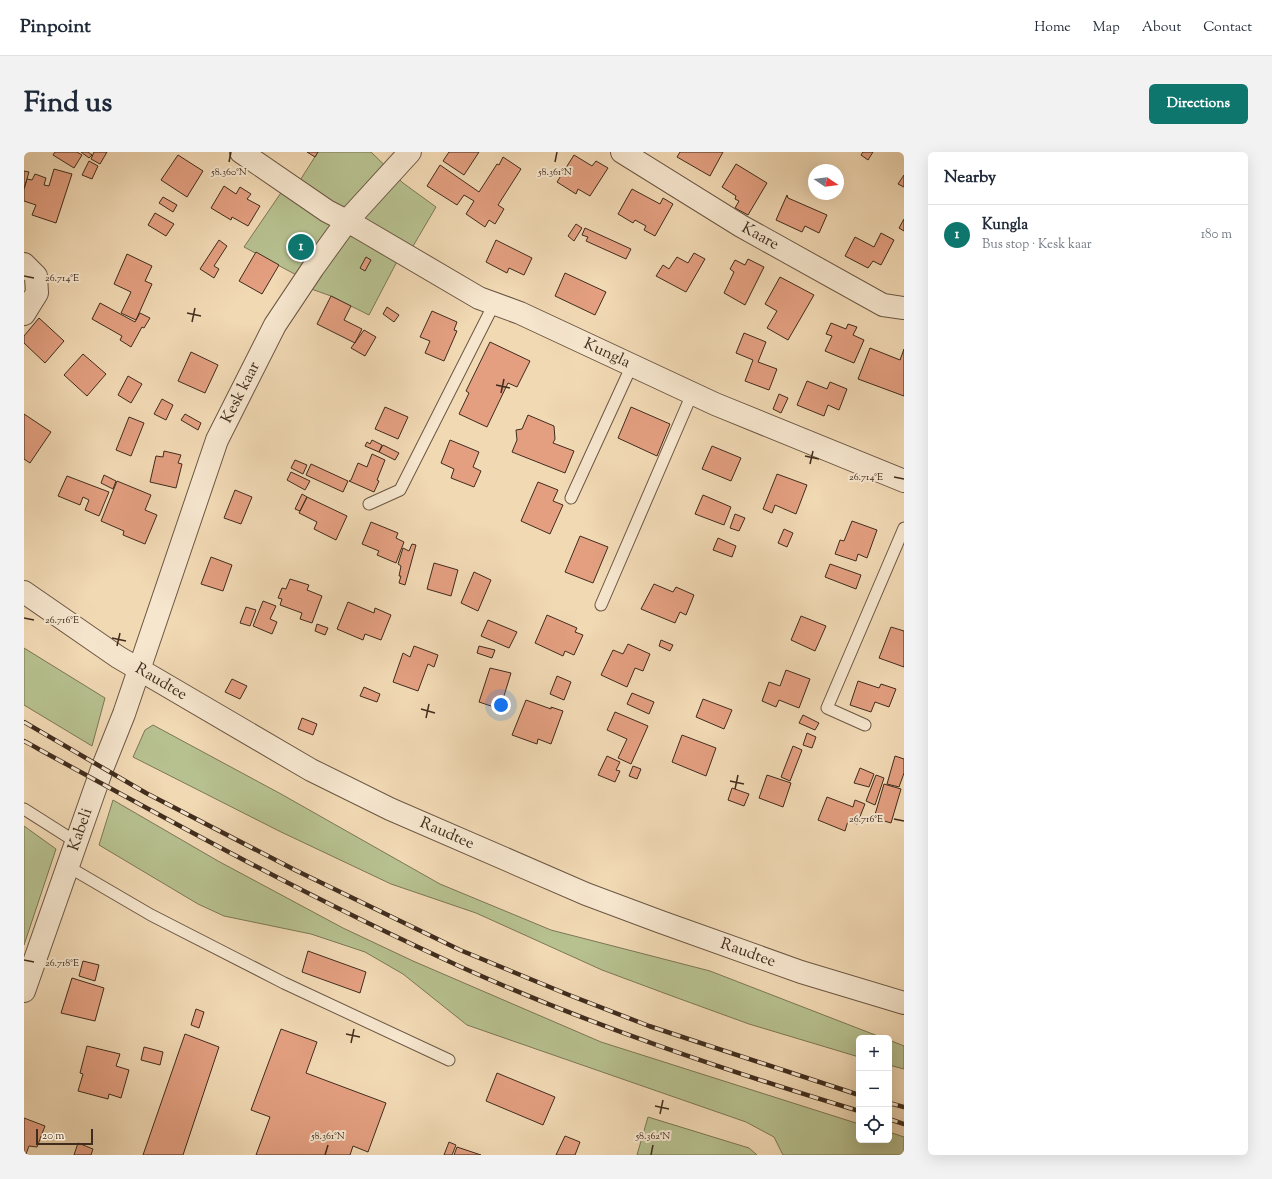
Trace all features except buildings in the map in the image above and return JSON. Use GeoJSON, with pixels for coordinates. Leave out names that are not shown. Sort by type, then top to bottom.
{"type":"FeatureCollection","features":[{"type":"Feature","properties":{"kind":"street","name":"Kungla"},"geometry":{"type":"LineString","coordinates":[[241,152],[327,211],[480,298],[520,313],[692,394],[904,481]]}},
{"type":"Feature","properties":{"kind":"street","name":"Kesk kaar"},"geometry":{"type":"LineString","coordinates":[[138,669],[217,440],[275,325],[313,268],[348,222],[410,152]]}},
{"type":"Feature","properties":{"kind":"street","name":"Kaare"},"geometry":{"type":"LineString","coordinates":[[622,152],[741,226],[877,302],[883,305],[904,308]]}},
{"type":"Feature","properties":{"kind":"street"},"geometry":{"type":"LineString","coordinates":[[24,264],[36,276],[37,293],[24,314]]}},
{"type":"Feature","properties":{"kind":"street","name":"Raudtee"},"geometry":{"type":"LineString","coordinates":[[24,592],[118,657],[138,669],[311,770],[390,809],[586,894],[728,947],[801,972],[904,1003]]}},
{"type":"Feature","properties":{"kind":"street","name":"Kabeli"},"geometry":{"type":"LineString","coordinates":[[24,991],[102,769],[124,714],[138,669]]}},
{"type":"Feature","properties":{"kind":"lane"},"geometry":{"type":"LineString","coordinates":[[369,504],[400,490],[494,304]]}},
{"type":"Feature","properties":{"kind":"lane"},"geometry":{"type":"LineString","coordinates":[[571,498],[632,366]]}},
{"type":"Feature","properties":{"kind":"lane"},"geometry":{"type":"LineString","coordinates":[[601,605],[692,394]]}},
{"type":"Feature","properties":{"kind":"lane"},"geometry":{"type":"LineString","coordinates":[[865,725],[827,708],[904,528]]}},
{"type":"Feature","properties":{"kind":"lane"},"geometry":{"type":"LineString","coordinates":[[24,809],[76,842]]}},
{"type":"Feature","properties":{"kind":"lane"},"geometry":{"type":"LineString","coordinates":[[67,866],[151,915],[284,983],[449,1060]]}},
{"type":"Feature","properties":{"kind":"green space"},"geometry":{"type":"Polygon","coordinates":[[[318,152],[371,152],[403,183],[436,207],[409,253],[403,250],[369,315],[331,296],[300,285],[304,279],[244,247],[289,181],[297,185],[318,152]]]}},
{"type":"Feature","properties":{"kind":"green space"},"geometry":{"type":"Polygon","coordinates":[[[24,648],[105,698],[92,746],[24,705],[24,648]]]}},
{"type":"Feature","properties":{"kind":"green space"},"geometry":{"type":"Polygon","coordinates":[[[153,725],[281,794],[440,884],[551,930],[710,971],[875,1035],[856,1035],[856,1056],[749,1024],[602,970],[476,913],[391,884],[279,831],[133,757],[145,730],[153,725]]]}},
{"type":"Feature","properties":{"kind":"green space"},"geometry":{"type":"Polygon","coordinates":[[[113,800],[218,861],[343,928],[413,961],[601,1042],[856,1123],[856,1143],[892,1143],[892,1133],[904,1137],[904,1155],[783,1155],[774,1137],[746,1122],[467,1025],[403,974],[365,952],[311,934],[224,916],[198,904],[99,845],[113,800]]]}},
{"type":"Feature","properties":{"kind":"green space"},"geometry":{"type":"Polygon","coordinates":[[[24,826],[56,849],[24,945],[24,826]]]}},
{"type":"Feature","properties":{"kind":"green space"},"geometry":{"type":"Polygon","coordinates":[[[892,1041],[904,1046],[904,1069],[892,1066],[892,1041]]]}},
{"type":"Feature","properties":{"kind":"green space"},"geometry":{"type":"Polygon","coordinates":[[[648,1117],[749,1148],[757,1155],[637,1155],[648,1117]]]}},
{"type":"Feature","properties":{"kind":"railway"},"geometry":{"type":"LineString","coordinates":[[24,722],[146,793],[295,870],[460,950],[649,1026],[856,1094]]}},
{"type":"Feature","properties":{"kind":"railway"},"geometry":{"type":"LineString","coordinates":[[24,741],[295,886],[461,967],[608,1027],[708,1063],[856,1110]]}},
{"type":"Feature","properties":{"kind":"railway"},"geometry":{"type":"LineString","coordinates":[[892,1104],[904,1107]]}},
{"type":"Feature","properties":{"kind":"railway"},"geometry":{"type":"LineString","coordinates":[[892,1120],[904,1124]]}},
{"type":"Feature","properties":{"kind":"place","name":"Kungla"},"geometry":{"type":"Point","coordinates":[301,247]}}]}
